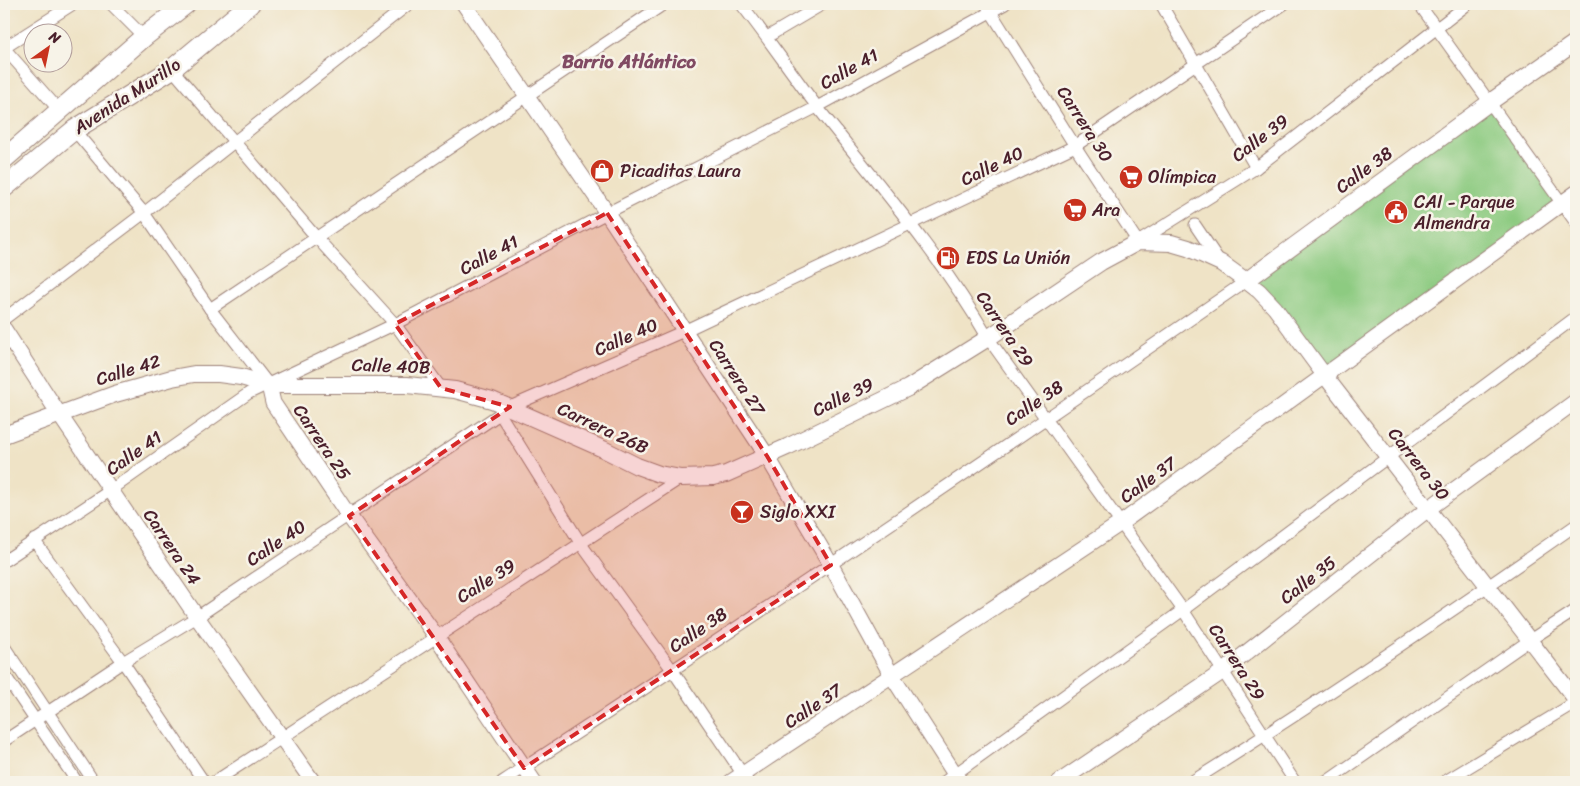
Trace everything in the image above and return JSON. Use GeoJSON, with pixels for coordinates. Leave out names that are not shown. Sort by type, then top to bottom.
{"type":"FeatureCollection","features":[{"type":"Feature","properties":{"kind":"main road","name":"Avenida Murillo"},"geometry":{"type":"LineString","coordinates":[[4,159],[144,37],[186,4]]}},
{"type":"Feature","properties":{"kind":"main road","name":"Avenida Murillo"},"geometry":{"type":"LineString","coordinates":[[4,188],[74,130],[172,69],[250,4]]}},
{"type":"Feature","properties":{"kind":"main road","name":"Calle 38"},"geometry":{"type":"LineString","coordinates":[[1246,281],[1490,102],[1576,42]]}},
{"type":"Feature","properties":{"kind":"main road","name":"Carrera 30"},"geometry":{"type":"LineString","coordinates":[[1138,242],[1171,243],[1188,248],[1221,263],[1246,281]]}},
{"type":"Feature","properties":{"kind":"main road","name":"Calle 39"},"geometry":{"type":"LineString","coordinates":[[681,478],[726,474],[908,388],[988,338],[1101,262],[1138,242]]}},
{"type":"Feature","properties":{"kind":"main road","name":"Calle 42"},"geometry":{"type":"LineString","coordinates":[[4,435],[134,388],[172,378],[194,374],[219,374],[269,385]]}},
{"type":"Feature","properties":{"kind":"main road","name":"Calle 40B"},"geometry":{"type":"LineString","coordinates":[[269,385],[368,384],[440,388],[470,394],[505,411]]}},
{"type":"Feature","properties":{"kind":"main road","name":"Carrera 26B"},"geometry":{"type":"LineString","coordinates":[[505,411],[603,449],[658,474],[681,478]]}},
{"type":"Feature","properties":{"kind":"street"},"geometry":{"type":"LineString","coordinates":[[59,110],[4,48],[73,4]]}},
{"type":"Feature","properties":{"kind":"street"},"geometry":{"type":"LineString","coordinates":[[111,4],[144,37]]}},
{"type":"Feature","properties":{"kind":"street"},"geometry":{"type":"LineString","coordinates":[[4,319],[409,4]]}},
{"type":"Feature","properties":{"kind":"street","name":"Carrera 27"},"geometry":{"type":"LineString","coordinates":[[464,4],[607,213],[766,456],[831,565],[892,676],[953,780]]}},
{"type":"Feature","properties":{"kind":"street"},"geometry":{"type":"LineString","coordinates":[[210,309],[664,4]]}},
{"type":"Feature","properties":{"kind":"street","name":"Carrera 29"},"geometry":{"type":"LineString","coordinates":[[741,4],[817,106],[910,224],[972,311],[988,338],[1183,610],[1295,782]]}},
{"type":"Feature","properties":{"kind":"street"},"geometry":{"type":"LineString","coordinates":[[767,37],[823,4]]}},
{"type":"Feature","properties":{"kind":"street","name":"Calle 41"},"geometry":{"type":"LineString","coordinates":[[4,561],[111,490],[249,393],[394,324],[817,106],[988,8],[1005,4]]}},
{"type":"Feature","properties":{"kind":"street"},"geometry":{"type":"LineString","coordinates":[[1161,4],[1256,168]]}},
{"type":"Feature","properties":{"kind":"street","name":"Calle 40"},"geometry":{"type":"LineString","coordinates":[[4,741],[123,662],[197,617],[505,411],[684,331],[1075,146],[1284,4]]}},
{"type":"Feature","properties":{"kind":"street"},"geometry":{"type":"LineString","coordinates":[[1419,4],[1576,223]]}},
{"type":"Feature","properties":{"kind":"street","name":"Calle 39"},"geometry":{"type":"LineString","coordinates":[[1138,242],[1256,168],[1468,4]]}},
{"type":"Feature","properties":{"kind":"street","name":"Carrera 30"},"geometry":{"type":"LineString","coordinates":[[988,8],[1138,242]]}},
{"type":"Feature","properties":{"kind":"street"},"geometry":{"type":"LineString","coordinates":[[172,69],[316,237],[394,324],[440,388]]}},
{"type":"Feature","properties":{"kind":"street","name":"Carrera 25"},"geometry":{"type":"LineString","coordinates":[[74,130],[144,212],[210,309],[269,385],[273,403],[349,516],[436,636],[534,782]]}},
{"type":"Feature","properties":{"kind":"street","name":"Calle 37"},"geometry":{"type":"LineString","coordinates":[[741,780],[892,676],[1121,523],[1576,193]]}},
{"type":"Feature","properties":{"kind":"street","name":"Carrera 30"},"geometry":{"type":"LineString","coordinates":[[1195,224],[1221,263]]}},
{"type":"Feature","properties":{"kind":"street","name":"Carrera 30"},"geometry":{"type":"LineString","coordinates":[[1246,281],[1275,308],[1324,376],[1576,701]]}},
{"type":"Feature","properties":{"kind":"street","name":"Calle 38"},"geometry":{"type":"LineString","coordinates":[[502,782],[831,565],[1046,420],[1246,281]]}},
{"type":"Feature","properties":{"kind":"street"},"geometry":{"type":"LineString","coordinates":[[953,780],[1576,317]]}},
{"type":"Feature","properties":{"kind":"street","name":"Carrera 24"},"geometry":{"type":"LineString","coordinates":[[4,329],[59,414],[197,617],[313,782]]}},
{"type":"Feature","properties":{"kind":"street","name":"Calle 35"},"geometry":{"type":"LineString","coordinates":[[1059,782],[1222,672],[1428,509],[1576,401]]}},
{"type":"Feature","properties":{"kind":"street"},"geometry":{"type":"LineString","coordinates":[[505,411],[581,544],[673,671],[741,780]]}},
{"type":"Feature","properties":{"kind":"street","name":"Calle 39"},"geometry":{"type":"LineString","coordinates":[[214,782],[681,478]]}},
{"type":"Feature","properties":{"kind":"street"},"geometry":{"type":"LineString","coordinates":[[1191,782],[1265,736],[1576,526]]}},
{"type":"Feature","properties":{"kind":"street"},"geometry":{"type":"LineString","coordinates":[[34,540],[123,662],[204,782]]}},
{"type":"Feature","properties":{"kind":"street"},"geometry":{"type":"LineString","coordinates":[[1326,782],[1576,610]]}},
{"type":"Feature","properties":{"kind":"street"},"geometry":{"type":"LineString","coordinates":[[4,646],[94,782]]}},
{"type":"Feature","properties":{"kind":"street"},"geometry":{"type":"LineString","coordinates":[[4,674],[77,782]]}},
{"type":"Feature","properties":{"kind":"street"},"geometry":{"type":"LineString","coordinates":[[1444,782],[1576,701]]}},
{"type":"Feature","properties":{"kind":"highlighted area"},"geometry":{"type":"Polygon","coordinates":[[[607,213],[767,456],[831,565],[524,768],[349,516],[510,407],[441,388],[395,324],[607,213]]]}},
{"type":"Feature","properties":{"kind":"green space"},"geometry":{"type":"Polygon","coordinates":[[[1490,103],[1562,204],[1325,376],[1246,281],[1490,103]]]}},
{"type":"Feature","properties":{"kind":"place","name":"Picaditas Laura"},"geometry":{"type":"Point","coordinates":[602,171]}},
{"type":"Feature","properties":{"kind":"place","name":"Olímpica"},"geometry":{"type":"Point","coordinates":[1131,177]}},
{"type":"Feature","properties":{"kind":"place","name":"Ara"},"geometry":{"type":"Point","coordinates":[1075,210]}},
{"type":"Feature","properties":{"kind":"place","name":"CAI - Parque Almendra"},"geometry":{"type":"Point","coordinates":[1396,212]}},
{"type":"Feature","properties":{"kind":"place","name":"EDS La Unión"},"geometry":{"type":"Point","coordinates":[948,258]}},
{"type":"Feature","properties":{"kind":"place","name":"Siglo XXI"},"geometry":{"type":"Point","coordinates":[742,512]}},
{"type":"Feature","properties":{"kind":"district","name":"Barrio Atlántico"},"geometry":{"type":"Point","coordinates":[629,61]}}]}
